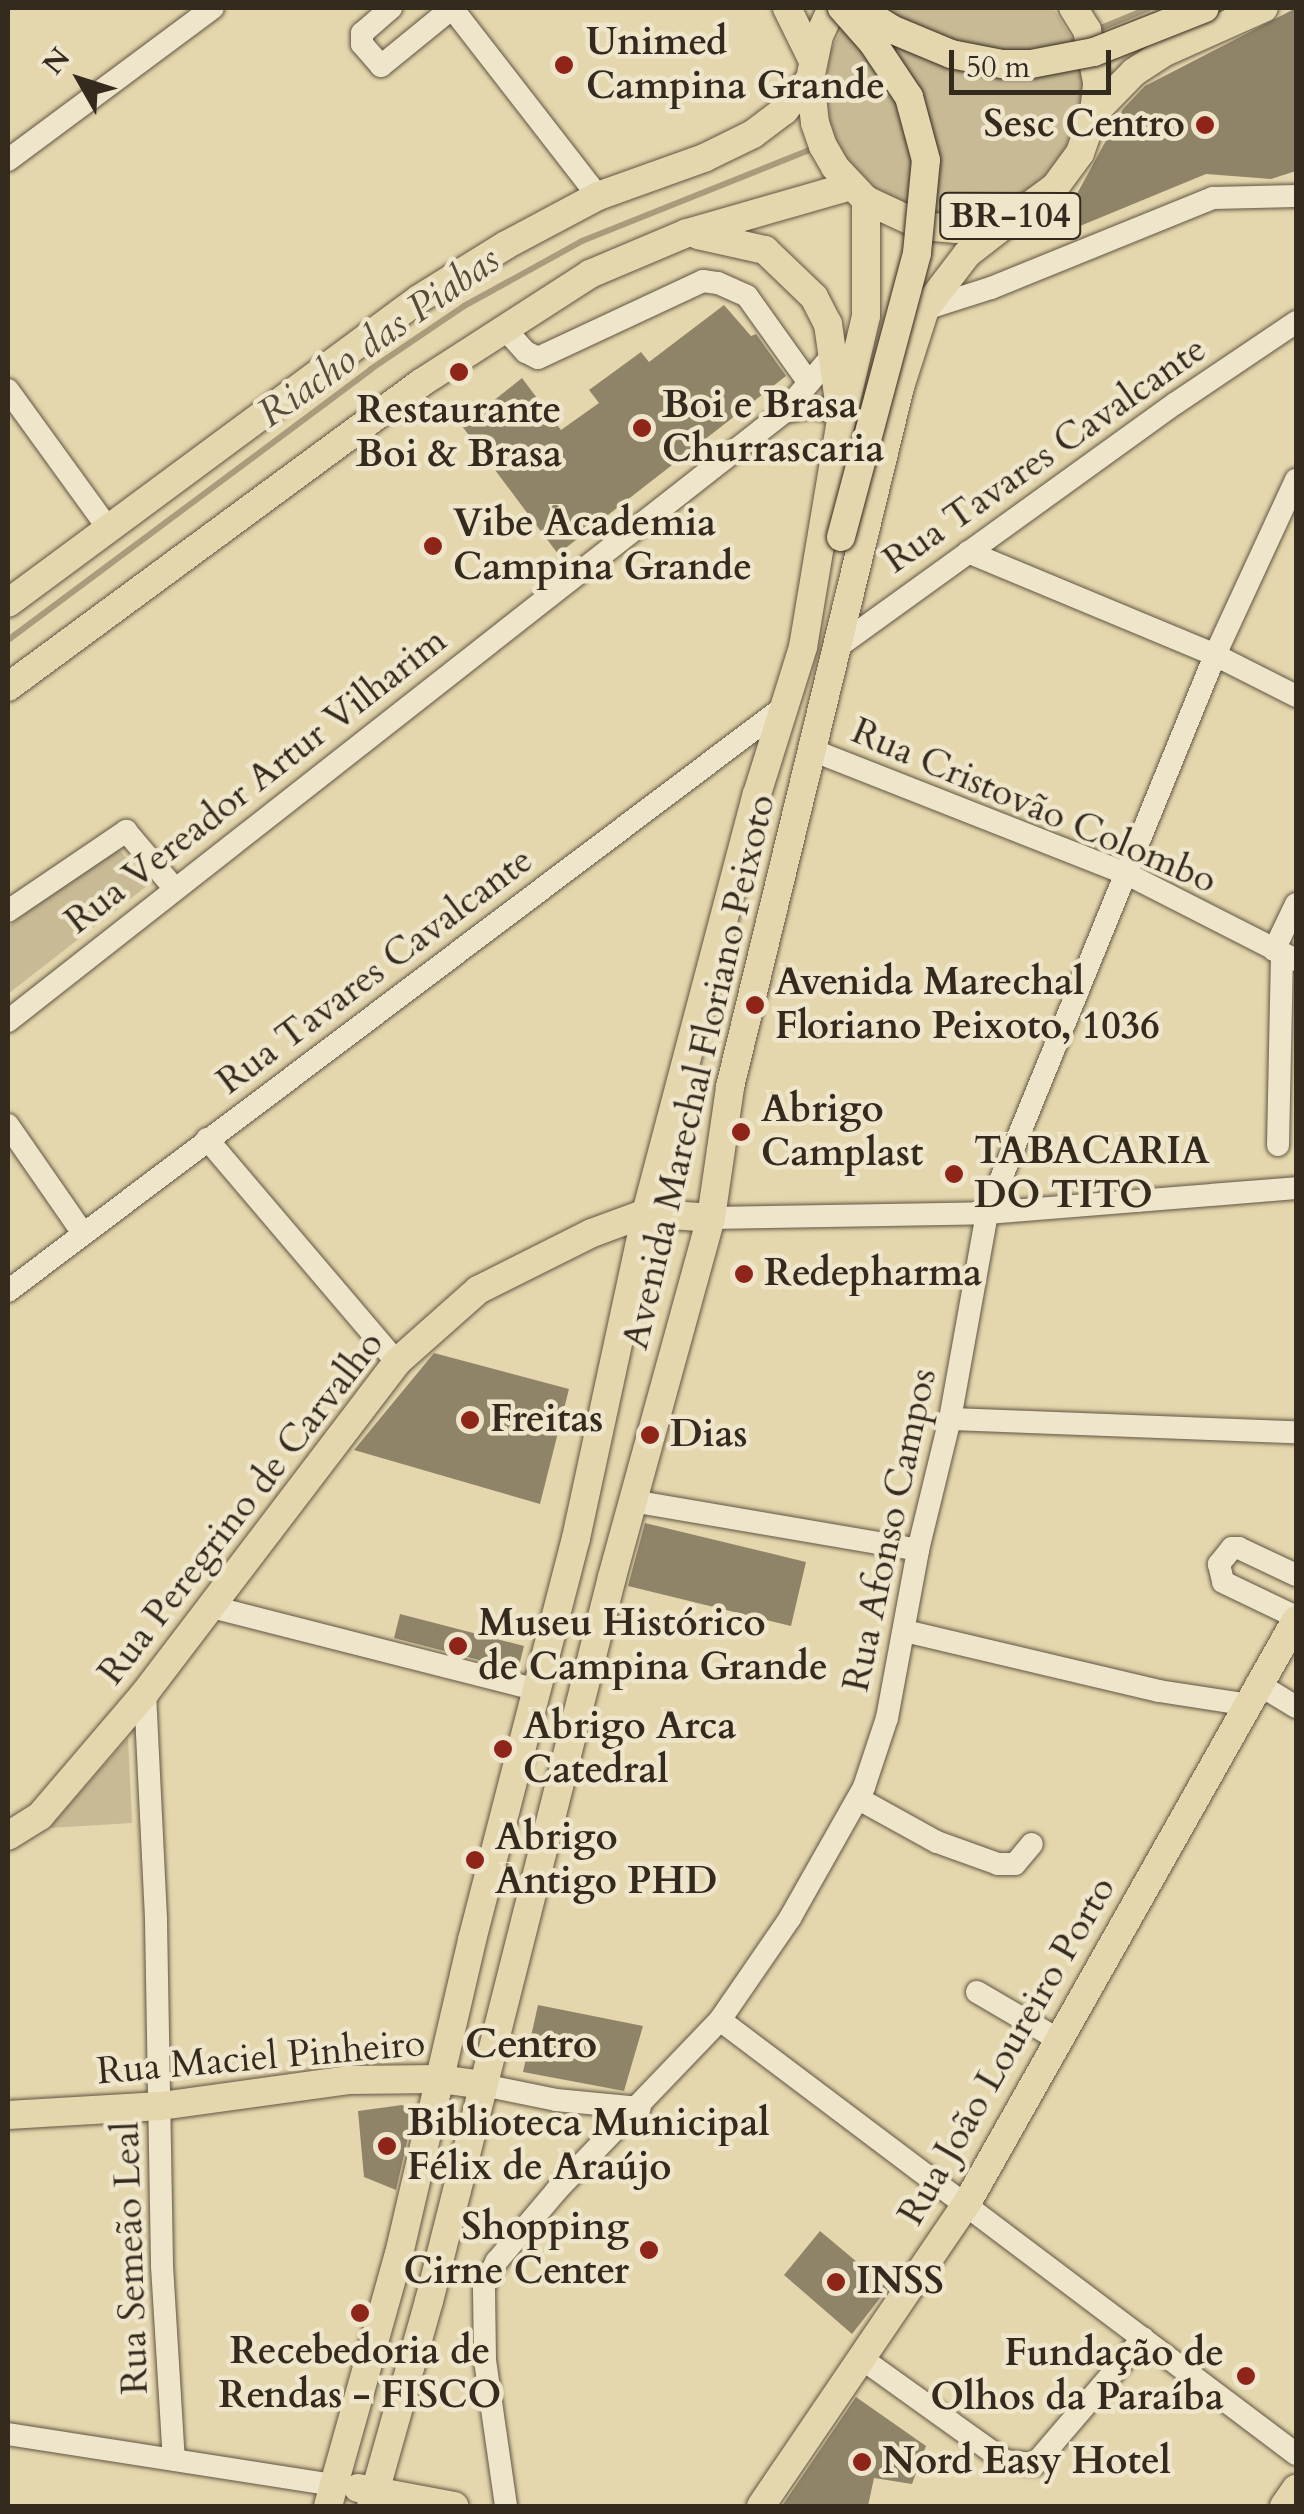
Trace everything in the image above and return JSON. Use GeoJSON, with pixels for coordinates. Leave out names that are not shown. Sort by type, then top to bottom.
{"type":"FeatureCollection","features":[{"type":"Feature","properties":{"kind":"main road"},"geometry":{"type":"LineString","coordinates":[[8,687],[421,383],[590,274],[686,234],[858,193],[823,146],[815,123],[811,69],[788,8]]}},
{"type":"Feature","properties":{"kind":"main road"},"geometry":{"type":"LineString","coordinates":[[8,603],[419,299],[506,245],[598,196],[704,158],[752,134],[784,111],[811,69],[832,8]]}},
{"type":"Feature","properties":{"kind":"main road"},"geometry":{"type":"LineString","coordinates":[[803,647],[841,537],[917,253],[926,160],[909,97],[842,8]]}},
{"type":"Feature","properties":{"kind":"main road"},"geometry":{"type":"LineString","coordinates":[[858,8],[891,29],[951,54],[1031,64],[1094,52],[1206,8]]}},
{"type":"Feature","properties":{"kind":"main road","name":"BR-104"},"geometry":{"type":"LineString","coordinates":[[858,193],[922,226],[956,229],[989,224],[1020,212],[1055,187],[1080,153],[1094,113],[1093,51],[1073,8]]}},
{"type":"Feature","properties":{"kind":"main road","name":"BR-104"},"geometry":{"type":"LineString","coordinates":[[1094,113],[1134,72],[1164,52],[1264,8]]}},
{"type":"Feature","properties":{"kind":"main road","name":"Avenida Marechal Floriano Peixoto"},"geometry":{"type":"LineString","coordinates":[[331,2496],[399,2254],[538,1690],[606,1410],[646,1213],[757,794],[803,647],[841,418],[866,316],[858,193]]}},
{"type":"Feature","properties":{"kind":"main road","name":"Avenida Marechal Floriano Peixoto"},"geometry":{"type":"LineString","coordinates":[[372,2498],[429,2301],[632,1501],[711,1218],[730,1087],[900,387],[925,309],[967,254],[1020,212]]}},
{"type":"Feature","properties":{"kind":"main road"},"geometry":{"type":"LineString","coordinates":[[686,234],[765,250],[814,297],[828,324],[841,418]]}},
{"type":"Feature","properties":{"kind":"main road","name":"Rua Peregrino de Carvalho"},"geometry":{"type":"LineString","coordinates":[[8,1836],[40,1816],[145,1693],[396,1362],[478,1290],[592,1232],[646,1213],[711,1218]]}},
{"type":"Feature","properties":{"kind":"main road","name":"Rua João Loureiro Porto"},"geometry":{"type":"LineString","coordinates":[[760,2506],[968,2203],[1296,1618]]}},
{"type":"Feature","properties":{"kind":"main road","name":"Rua Maciel Pinheiro"},"geometry":{"type":"LineString","coordinates":[[8,2115],[162,2106],[348,2080],[440,2078],[483,2085]]}},
{"type":"Feature","properties":{"kind":"main road"},"geometry":{"type":"LineString","coordinates":[[1284,2506],[1296,2489]]}},
{"type":"Feature","properties":{"kind":"main road"},"geometry":{"type":"LineString","coordinates":[[331,2496],[454,2506]]}},
{"type":"Feature","properties":{"kind":"street"},"geometry":{"type":"LineString","coordinates":[[8,160],[213,8]]}},
{"type":"Feature","properties":{"kind":"street"},"geometry":{"type":"LineString","coordinates":[[390,8],[362,33],[362,44],[381,66],[452,8],[598,196]]}},
{"type":"Feature","properties":{"kind":"street"},"geometry":{"type":"LineString","coordinates":[[925,309],[991,288],[1213,198],[1296,196]]}},
{"type":"Feature","properties":{"kind":"street"},"geometry":{"type":"LineString","coordinates":[[505,328],[538,358],[703,282],[718,283],[747,296],[808,380]]}},
{"type":"Feature","properties":{"kind":"street","name":"Rua Tavares Cavalcante"},"geometry":{"type":"LineString","coordinates":[[836,648],[1296,322]]}},
{"type":"Feature","properties":{"kind":"street","name":"Rua Vereador Artur Vilharim"},"geometry":{"type":"LineString","coordinates":[[8,1021],[784,412],[832,356]]}},
{"type":"Feature","properties":{"kind":"street"},"geometry":{"type":"LineString","coordinates":[[8,390],[108,528]]}},
{"type":"Feature","properties":{"kind":"street"},"geometry":{"type":"LineString","coordinates":[[784,412],[810,407],[841,418]]}},
{"type":"Feature","properties":{"kind":"street","name":"Rua Afonso Campos"},"geometry":{"type":"LineString","coordinates":[[506,2506],[484,2360],[484,2286],[514,2239],[720,2020],[763,1961],[858,1798],[887,1718],[918,1550],[950,1419],[987,1213],[1057,1034],[1129,875],[1215,655],[1296,480]]}},
{"type":"Feature","properties":{"kind":"street"},"geometry":{"type":"LineString","coordinates":[[968,552],[1215,655],[1296,696]]}},
{"type":"Feature","properties":{"kind":"street","name":"Rua Tavares Cavalcante"},"geometry":{"type":"LineString","coordinates":[[8,1291],[785,706]]}},
{"type":"Feature","properties":{"kind":"street","name":"Rua Cristovão Colombo"},"geometry":{"type":"LineString","coordinates":[[812,750],[1129,875],[1284,955]]}},
{"type":"Feature","properties":{"kind":"street"},"geometry":{"type":"LineString","coordinates":[[8,911],[126,831],[175,889]]}},
{"type":"Feature","properties":{"kind":"street"},"geometry":{"type":"LineString","coordinates":[[1278,1145],[1284,955],[1296,904]]}},
{"type":"Feature","properties":{"kind":"street"},"geometry":{"type":"LineString","coordinates":[[8,1125],[82,1232]]}},
{"type":"Feature","properties":{"kind":"street"},"geometry":{"type":"LineString","coordinates":[[207,1139],[396,1362]]}},
{"type":"Feature","properties":{"kind":"street","name":"Rua Peregrino de Carvalho"},"geometry":{"type":"LineString","coordinates":[[711,1218],[987,1213],[1296,1188]]}},
{"type":"Feature","properties":{"kind":"street"},"geometry":{"type":"LineString","coordinates":[[950,1419],[1296,1432]]}},
{"type":"Feature","properties":{"kind":"street"},"geometry":{"type":"LineString","coordinates":[[632,1501],[918,1550]]}},
{"type":"Feature","properties":{"kind":"street"},"geometry":{"type":"LineString","coordinates":[[1296,1575],[1239,1548],[1224,1554],[1218,1576],[1222,1582],[1296,1618]]}},
{"type":"Feature","properties":{"kind":"street"},"geometry":{"type":"LineString","coordinates":[[212,1607],[538,1690]]}},
{"type":"Feature","properties":{"kind":"street"},"geometry":{"type":"LineString","coordinates":[[905,1631],[1159,1691],[1255,1695],[1296,1707]]}},
{"type":"Feature","properties":{"kind":"street","name":"Rua Semeão Leal"},"geometry":{"type":"LineString","coordinates":[[145,1693],[162,2106],[162,2266],[174,2460]]}},
{"type":"Feature","properties":{"kind":"street"},"geometry":{"type":"LineString","coordinates":[[858,1798],[937,1842],[998,1864],[1015,1864],[1032,1844]]}},
{"type":"Feature","properties":{"kind":"street"},"geometry":{"type":"LineString","coordinates":[[977,1992],[1060,2040]]}},
{"type":"Feature","properties":{"kind":"street"},"geometry":{"type":"LineString","coordinates":[[720,2020],[968,2203],[1296,2454]]}},
{"type":"Feature","properties":{"kind":"street","name":"Rua Maciel Pinheiro"},"geometry":{"type":"LineString","coordinates":[[483,2085],[556,2100],[640,2108]]}},
{"type":"Feature","properties":{"kind":"street"},"geometry":{"type":"LineString","coordinates":[[861,2358],[1005,2461],[1035,2464],[1144,2338]]}},
{"type":"Feature","properties":{"kind":"street"},"geometry":{"type":"LineString","coordinates":[[8,2434],[174,2460],[331,2496]]}},
{"type":"Feature","properties":{"kind":"shaded area"},"geometry":{"type":"Polygon","coordinates":[[[854,8],[1053,8],[1077,47],[1084,77],[1083,107],[1062,163],[1018,204],[961,221],[902,211],[854,176],[829,131],[824,105],[829,53],[854,8]]]}},
{"type":"Feature","properties":{"kind":"shaded area"},"geometry":{"type":"Polygon","coordinates":[[[115,844],[148,885],[8,994],[8,927],[115,844]]]}},
{"type":"Feature","properties":{"kind":"shaded area"},"geometry":{"type":"Polygon","coordinates":[[[128,1738],[132,1823],[49,1828],[128,1738]]]}},
{"type":"Feature","properties":{"kind":"building","name":"Sesc Centro"},"geometry":{"type":"Polygon","coordinates":[[[1296,8],[1296,171],[1271,179],[1206,174],[1080,226],[1072,203],[1123,109],[1145,86],[1296,8]]]}},
{"type":"Feature","properties":{"kind":"building","name":"Boi e Brasa Churrascaria"},"geometry":{"type":"Polygon","coordinates":[[[724,305],[751,336],[756,334],[786,376],[558,554],[462,426],[522,378],[561,430],[599,403],[589,390],[641,352],[649,362],[724,305]]]}},
{"type":"Feature","properties":{"kind":"building","name":"Freitas"},"geometry":{"type":"Polygon","coordinates":[[[434,1353],[569,1389],[540,1504],[354,1450],[434,1353]]]}},
{"type":"Feature","properties":{"kind":"building"},"geometry":{"type":"Polygon","coordinates":[[[645,1523],[806,1562],[791,1626],[628,1586],[645,1523]]]}},
{"type":"Feature","properties":{"kind":"building","name":"Museu Histórico de Campina Grande"},"geometry":{"type":"Polygon","coordinates":[[[400,1614],[524,1646],[518,1670],[394,1638],[400,1614]]]}},
{"type":"Feature","properties":{"kind":"building"},"geometry":{"type":"Polygon","coordinates":[[[538,2005],[643,2026],[624,2091],[523,2072],[538,2005]]]}},
{"type":"Feature","properties":{"kind":"building","name":"Biblioteca Municipal Félix de Araújo"},"geometry":{"type":"Polygon","coordinates":[[[402,2105],[414,2111],[396,2190],[364,2177],[358,2111],[402,2105]]]}},
{"type":"Feature","properties":{"kind":"building","name":"INSS"},"geometry":{"type":"Polygon","coordinates":[[[820,2231],[888,2288],[852,2334],[784,2275],[820,2231]]]}},
{"type":"Feature","properties":{"kind":"building","name":"Nord Easy Hotel"},"geometry":{"type":"Polygon","coordinates":[[[856,2397],[926,2446],[912,2484],[874,2478],[868,2506],[782,2506],[856,2397]]]}},
{"type":"Feature","properties":{"kind":"waterway","name":"Riacho das Piabas"},"geometry":{"type":"LineString","coordinates":[[1096,30],[1149,8]]}},
{"type":"Feature","properties":{"kind":"waterway","name":"Riacho das Piabas"},"geometry":{"type":"LineString","coordinates":[[8,640],[371,369],[464,306],[582,241],[817,147]]}},
{"type":"Feature","properties":{"kind":"place","name":"Unimed Campina Grande"},"geometry":{"type":"Point","coordinates":[564,65]}},
{"type":"Feature","properties":{"kind":"place","name":"Sesc Centro"},"geometry":{"type":"Point","coordinates":[1205,125]}},
{"type":"Feature","properties":{"kind":"place","name":"Restaurante Boi & Brasa"},"geometry":{"type":"Point","coordinates":[459,372]}},
{"type":"Feature","properties":{"kind":"place","name":"Boi e Brasa Churrascaria"},"geometry":{"type":"Point","coordinates":[642,428]}},
{"type":"Feature","properties":{"kind":"place","name":"Vibe Academia Campina Grande"},"geometry":{"type":"Point","coordinates":[433,546]}},
{"type":"Feature","properties":{"kind":"place","name":"Avenida Marechal Floriano Peixoto, 1036"},"geometry":{"type":"Point","coordinates":[755,1005]}},
{"type":"Feature","properties":{"kind":"place","name":"Abrigo Camplast"},"geometry":{"type":"Point","coordinates":[741,1132]}},
{"type":"Feature","properties":{"kind":"place","name":"TABACARIA DO TITO"},"geometry":{"type":"Point","coordinates":[954,1174]}},
{"type":"Feature","properties":{"kind":"place","name":"Redepharma"},"geometry":{"type":"Point","coordinates":[744,1274]}},
{"type":"Feature","properties":{"kind":"place","name":"Freitas"},"geometry":{"type":"Point","coordinates":[470,1420]}},
{"type":"Feature","properties":{"kind":"place","name":"Dias"},"geometry":{"type":"Point","coordinates":[650,1435]}},
{"type":"Feature","properties":{"kind":"place","name":"Museu Histórico de Campina Grande"},"geometry":{"type":"Point","coordinates":[458,1646]}},
{"type":"Feature","properties":{"kind":"place","name":"Abrigo Arca Catedral"},"geometry":{"type":"Point","coordinates":[503,1749]}},
{"type":"Feature","properties":{"kind":"place","name":"Abrigo Antigo PHD"},"geometry":{"type":"Point","coordinates":[475,1860]}},
{"type":"Feature","properties":{"kind":"place","name":"Biblioteca Municipal Félix de Araújo"},"geometry":{"type":"Point","coordinates":[387,2146]}},
{"type":"Feature","properties":{"kind":"place","name":"Shopping Cirne Center"},"geometry":{"type":"Point","coordinates":[649,2250]}},
{"type":"Feature","properties":{"kind":"place","name":"INSS"},"geometry":{"type":"Point","coordinates":[836,2282]}},
{"type":"Feature","properties":{"kind":"place","name":"Recebedoria de Rendas - FISCO"},"geometry":{"type":"Point","coordinates":[360,2313]}},
{"type":"Feature","properties":{"kind":"place","name":"Fundação de Olhos da Paraíba"},"geometry":{"type":"Point","coordinates":[1246,2376]}},
{"type":"Feature","properties":{"kind":"place","name":"Nord Easy Hotel"},"geometry":{"type":"Point","coordinates":[862,2462]}},
{"type":"Feature","properties":{"kind":"district","name":"Centro"},"geometry":{"type":"Point","coordinates":[531,2044]}}]}
